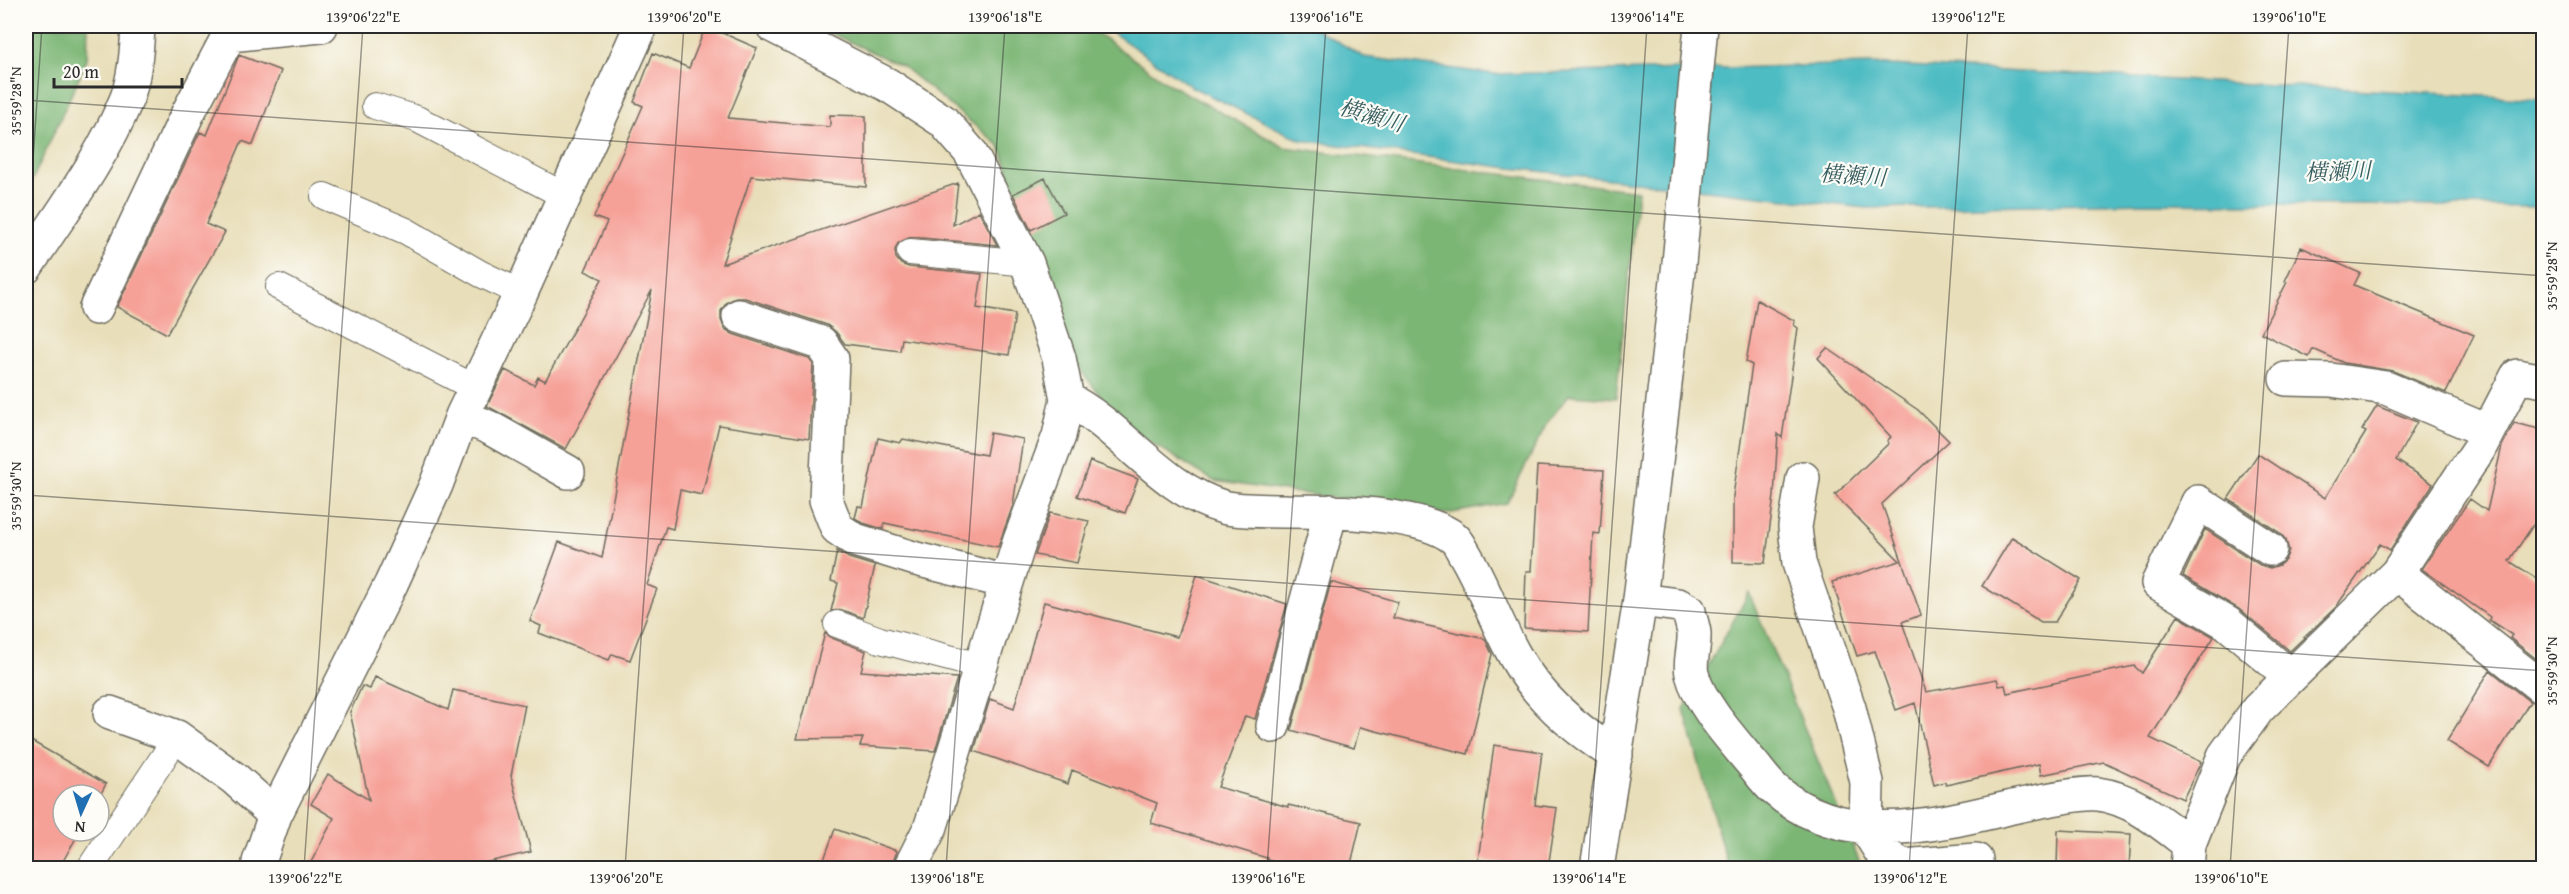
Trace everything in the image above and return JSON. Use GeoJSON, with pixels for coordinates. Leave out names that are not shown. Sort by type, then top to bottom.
{"type":"FeatureCollection","features":[{"type":"Feature","properties":{"kind":"street"},"geometry":{"type":"LineString","coordinates":[[26,267],[92,165],[127,97],[137,51],[138,26]]}},
{"type":"Feature","properties":{"kind":"street"},"geometry":{"type":"LineString","coordinates":[[96,308],[188,113],[229,35],[321,26]]}},
{"type":"Feature","properties":{"kind":"street"},"geometry":{"type":"LineString","coordinates":[[259,868],[275,815],[391,584],[436,484],[469,402],[521,293],[640,26]]}},
{"type":"Feature","properties":{"kind":"street"},"geometry":{"type":"LineString","coordinates":[[773,26],[888,85],[943,121],[970,152],[1027,263],[1059,358],[1067,399],[1059,436],[1007,582],[931,826],[910,868]]}},
{"type":"Feature","properties":{"kind":"street"},"geometry":{"type":"LineString","coordinates":[[1596,868],[1640,600],[1679,263],[1701,26]]}},
{"type":"Feature","properties":{"kind":"street"},"geometry":{"type":"LineString","coordinates":[[739,316],[821,343],[832,359],[826,500],[837,528],[855,540],[916,559],[1007,582]]}},
{"type":"Feature","properties":{"kind":"street"},"geometry":{"type":"LineString","coordinates":[[1640,600],[1678,605],[1689,611],[1694,633],[1692,673],[1703,700],[1737,746],[1773,788],[1804,810],[1826,820],[1866,828],[1901,828],[1942,823],[2042,801],[2097,794],[2143,809],[2188,856],[2224,756],[2258,709],[2397,573],[2479,449],[2517,376],[2544,381]]}},
{"type":"Feature","properties":{"kind":"street"},"geometry":{"type":"LineString","coordinates":[[2286,378],[2331,380],[2386,388],[2487,431]]}},
{"type":"Feature","properties":{"kind":"street"},"geometry":{"type":"LineString","coordinates":[[1067,399],[1086,408],[1161,472],[1192,492],[1223,507],[1331,511],[1417,521],[1455,538],[1474,570],[1516,659],[1542,696],[1582,734],[1616,755]]}},
{"type":"Feature","properties":{"kind":"street"},"geometry":{"type":"LineString","coordinates":[[469,402],[490,428],[568,472]]}},
{"type":"Feature","properties":{"kind":"street"},"geometry":{"type":"LineString","coordinates":[[1803,478],[1795,527],[1799,564],[1849,708],[1867,782],[1866,828],[1881,852],[1903,866],[1976,860]]}},
{"type":"Feature","properties":{"kind":"street"},"geometry":{"type":"LineString","coordinates":[[2270,549],[2198,502],[2158,583],[2227,623],[2290,676]]}},
{"type":"Feature","properties":{"kind":"street"},"geometry":{"type":"LineString","coordinates":[[1273,726],[1331,511]]}},
{"type":"Feature","properties":{"kind":"street"},"geometry":{"type":"LineString","coordinates":[[2397,573],[2544,688]]}},
{"type":"Feature","properties":{"kind":"street"},"geometry":{"type":"LineString","coordinates":[[110,713],[177,737],[235,779],[275,815]]}},
{"type":"Feature","properties":{"kind":"lane"},"geometry":{"type":"LineString","coordinates":[[375,106],[417,119],[564,196]]}},
{"type":"Feature","properties":{"kind":"lane"},"geometry":{"type":"LineString","coordinates":[[324,196],[406,231],[480,274],[521,293]]}},
{"type":"Feature","properties":{"kind":"lane"},"geometry":{"type":"LineString","coordinates":[[910,252],[1027,263]]}},
{"type":"Feature","properties":{"kind":"lane"},"geometry":{"type":"LineString","coordinates":[[279,287],[469,402]]}},
{"type":"Feature","properties":{"kind":"lane"},"geometry":{"type":"LineString","coordinates":[[837,624],[880,640],[980,666]]}},
{"type":"Feature","properties":{"kind":"lane"},"geometry":{"type":"LineString","coordinates":[[90,868],[177,737]]}},
{"type":"Feature","properties":{"kind":"green space"},"geometry":{"type":"Polygon","coordinates":[[[26,26],[88,26],[87,60],[26,194],[26,26]]]}},
{"type":"Feature","properties":{"kind":"green space"},"geometry":{"type":"Polygon","coordinates":[[[815,26],[1087,26],[1169,84],[1284,147],[1638,191],[1616,398],[1569,395],[1547,423],[1507,503],[1446,514],[1214,481],[1127,428],[1072,360],[1000,146],[902,66],[815,26]]]}},
{"type":"Feature","properties":{"kind":"green space"},"geometry":{"type":"Polygon","coordinates":[[[1749,593],[1862,868],[1728,868],[1684,709],[1749,593]]]}},
{"type":"Feature","properties":{"kind":"water","name":"横瀬川"},"geometry":{"type":"Polygon","coordinates":[[[1103,26],[1311,26],[1364,57],[1494,74],[1869,64],[2543,99],[2543,207],[2152,203],[1866,208],[1502,167],[1301,140],[1192,87],[1103,26]]]}},
{"type":"Feature","properties":{"kind":"building"},"geometry":{"type":"Polygon","coordinates":[[[706,26],[757,48],[728,118],[830,127],[830,115],[866,116],[866,187],[751,176],[722,264],[958,183],[953,225],[979,211],[997,245],[911,237],[898,243],[895,250],[896,258],[901,264],[909,267],[982,274],[977,308],[1015,314],[1009,355],[902,339],[900,351],[845,344],[827,325],[745,298],[736,298],[727,302],[721,311],[721,320],[725,329],[733,334],[809,359],[813,364],[809,439],[719,425],[702,495],[680,490],[673,529],[666,527],[647,585],[657,589],[630,660],[612,654],[609,660],[539,633],[541,626],[530,621],[559,542],[602,558],[652,290],[566,449],[487,406],[505,370],[534,385],[538,377],[545,381],[602,279],[585,271],[607,222],[594,217],[643,106],[634,102],[653,53],[689,68],[706,26]]]}},
{"type":"Feature","properties":{"kind":"building"},"geometry":{"type":"Polygon","coordinates":[[[239,55],[281,71],[253,145],[242,141],[206,224],[225,232],[167,334],[117,307],[200,132],[207,135],[239,55]]]}},
{"type":"Feature","properties":{"kind":"building"},"geometry":{"type":"Polygon","coordinates":[[[1045,178],[1064,213],[1031,230],[1013,194],[1045,178]]]}},
{"type":"Feature","properties":{"kind":"building"},"geometry":{"type":"Polygon","coordinates":[[[2301,247],[2360,273],[2354,285],[2474,335],[2446,393],[2393,371],[2344,363],[2313,349],[2309,357],[2261,333],[2287,282],[2285,281],[2301,247]]]}},
{"type":"Feature","properties":{"kind":"building"},"geometry":{"type":"Polygon","coordinates":[[[1757,300],[1795,321],[1794,325],[1798,328],[1782,438],[1778,434],[1774,496],[1765,563],[1733,562],[1733,496],[1752,365],[1746,362],[1757,300]]]}},
{"type":"Feature","properties":{"kind":"building"},"geometry":{"type":"Polygon","coordinates":[[[1827,348],[1918,410],[1949,441],[1882,504],[1921,615],[1902,622],[1926,692],[1997,679],[1999,686],[2005,685],[2007,693],[2134,666],[2142,673],[2178,616],[2214,637],[2150,738],[2201,762],[2183,799],[2104,762],[2041,775],[2039,764],[1946,785],[1945,782],[1934,785],[1915,703],[1896,710],[1875,651],[1857,656],[1832,582],[1900,561],[1835,495],[1889,443],[1887,441],[1891,437],[1818,358],[1827,348]]]}},
{"type":"Feature","properties":{"kind":"building"},"geometry":{"type":"Polygon","coordinates":[[[2377,406],[2417,422],[2396,460],[2433,484],[2390,550],[2380,544],[2336,607],[2290,651],[2239,609],[2183,576],[2205,529],[2260,565],[2270,568],[2285,560],[2289,551],[2286,540],[2280,533],[2228,499],[2258,454],[2325,498],[2366,432],[2362,430],[2377,406]]]}},
{"type":"Feature","properties":{"kind":"building"},"geometry":{"type":"Polygon","coordinates":[[[2514,423],[2544,430],[2544,509],[2509,561],[2544,583],[2544,665],[2510,638],[2512,635],[2489,620],[2490,617],[2422,569],[2470,499],[2487,511],[2502,446],[2514,423]]]}},
{"type":"Feature","properties":{"kind":"building"},"geometry":{"type":"Polygon","coordinates":[[[990,433],[1023,439],[1013,505],[998,547],[884,523],[883,529],[855,518],[858,506],[863,507],[878,438],[900,443],[903,439],[986,455],[990,433]]]}},
{"type":"Feature","properties":{"kind":"building"},"geometry":{"type":"Polygon","coordinates":[[[1090,461],[1138,479],[1125,513],[1077,496],[1090,461]]]}},
{"type":"Feature","properties":{"kind":"building"},"geometry":{"type":"Polygon","coordinates":[[[1537,466],[1604,470],[1600,534],[1593,533],[1588,632],[1524,628],[1526,571],[1531,571],[1537,466]]]}},
{"type":"Feature","properties":{"kind":"building"},"geometry":{"type":"Polygon","coordinates":[[[1050,513],[1089,521],[1077,563],[1035,555],[1050,513]]]}},
{"type":"Feature","properties":{"kind":"building"},"geometry":{"type":"Polygon","coordinates":[[[2012,537],[2081,580],[2055,622],[2041,622],[1982,586],[2012,537]]]}},
{"type":"Feature","properties":{"kind":"building"},"geometry":{"type":"Polygon","coordinates":[[[837,551],[849,558],[875,566],[863,618],[842,610],[831,611],[838,583],[831,581],[837,551]]]}},
{"type":"Feature","properties":{"kind":"building"},"geometry":{"type":"Polygon","coordinates":[[[1197,575],[1287,604],[1255,719],[1245,716],[1218,787],[1288,807],[1288,805],[1361,822],[1350,868],[1301,868],[1267,860],[1267,858],[1151,823],[1157,803],[1072,770],[1068,784],[974,751],[990,699],[1014,708],[1044,602],[1177,637],[1197,575]]]}},
{"type":"Feature","properties":{"kind":"building"},"geometry":{"type":"Polygon","coordinates":[[[1331,582],[1398,602],[1393,618],[1485,639],[1492,654],[1468,754],[1360,727],[1354,748],[1291,730],[1331,582]]]}},
{"type":"Feature","properties":{"kind":"building"},"geometry":{"type":"Polygon","coordinates":[[[825,633],[866,651],[861,671],[957,678],[935,751],[860,746],[863,738],[797,739],[825,633]]]}},
{"type":"Feature","properties":{"kind":"building"},"geometry":{"type":"Polygon","coordinates":[[[2490,670],[2530,702],[2489,767],[2447,741],[2490,670]]]}},
{"type":"Feature","properties":{"kind":"building"},"geometry":{"type":"Polygon","coordinates":[[[375,677],[448,710],[453,690],[525,705],[511,776],[531,852],[463,868],[308,868],[334,818],[311,804],[328,774],[369,800],[350,712],[362,686],[370,689],[375,677]]]}},
{"type":"Feature","properties":{"kind":"building"},"geometry":{"type":"Polygon","coordinates":[[[26,738],[104,783],[51,783],[51,843],[73,843],[59,868],[26,868],[26,738]]]}},
{"type":"Feature","properties":{"kind":"building"},"geometry":{"type":"Polygon","coordinates":[[[1494,745],[1542,752],[1535,805],[1557,808],[1548,868],[1478,860],[1494,745]]]}},
{"type":"Feature","properties":{"kind":"building"},"geometry":{"type":"Polygon","coordinates":[[[835,829],[897,851],[891,868],[821,868],[835,829]]]}},
{"type":"Feature","properties":{"kind":"building"},"geometry":{"type":"Polygon","coordinates":[[[2058,830],[2131,834],[2129,868],[2057,868],[2058,830]]]}}]}
